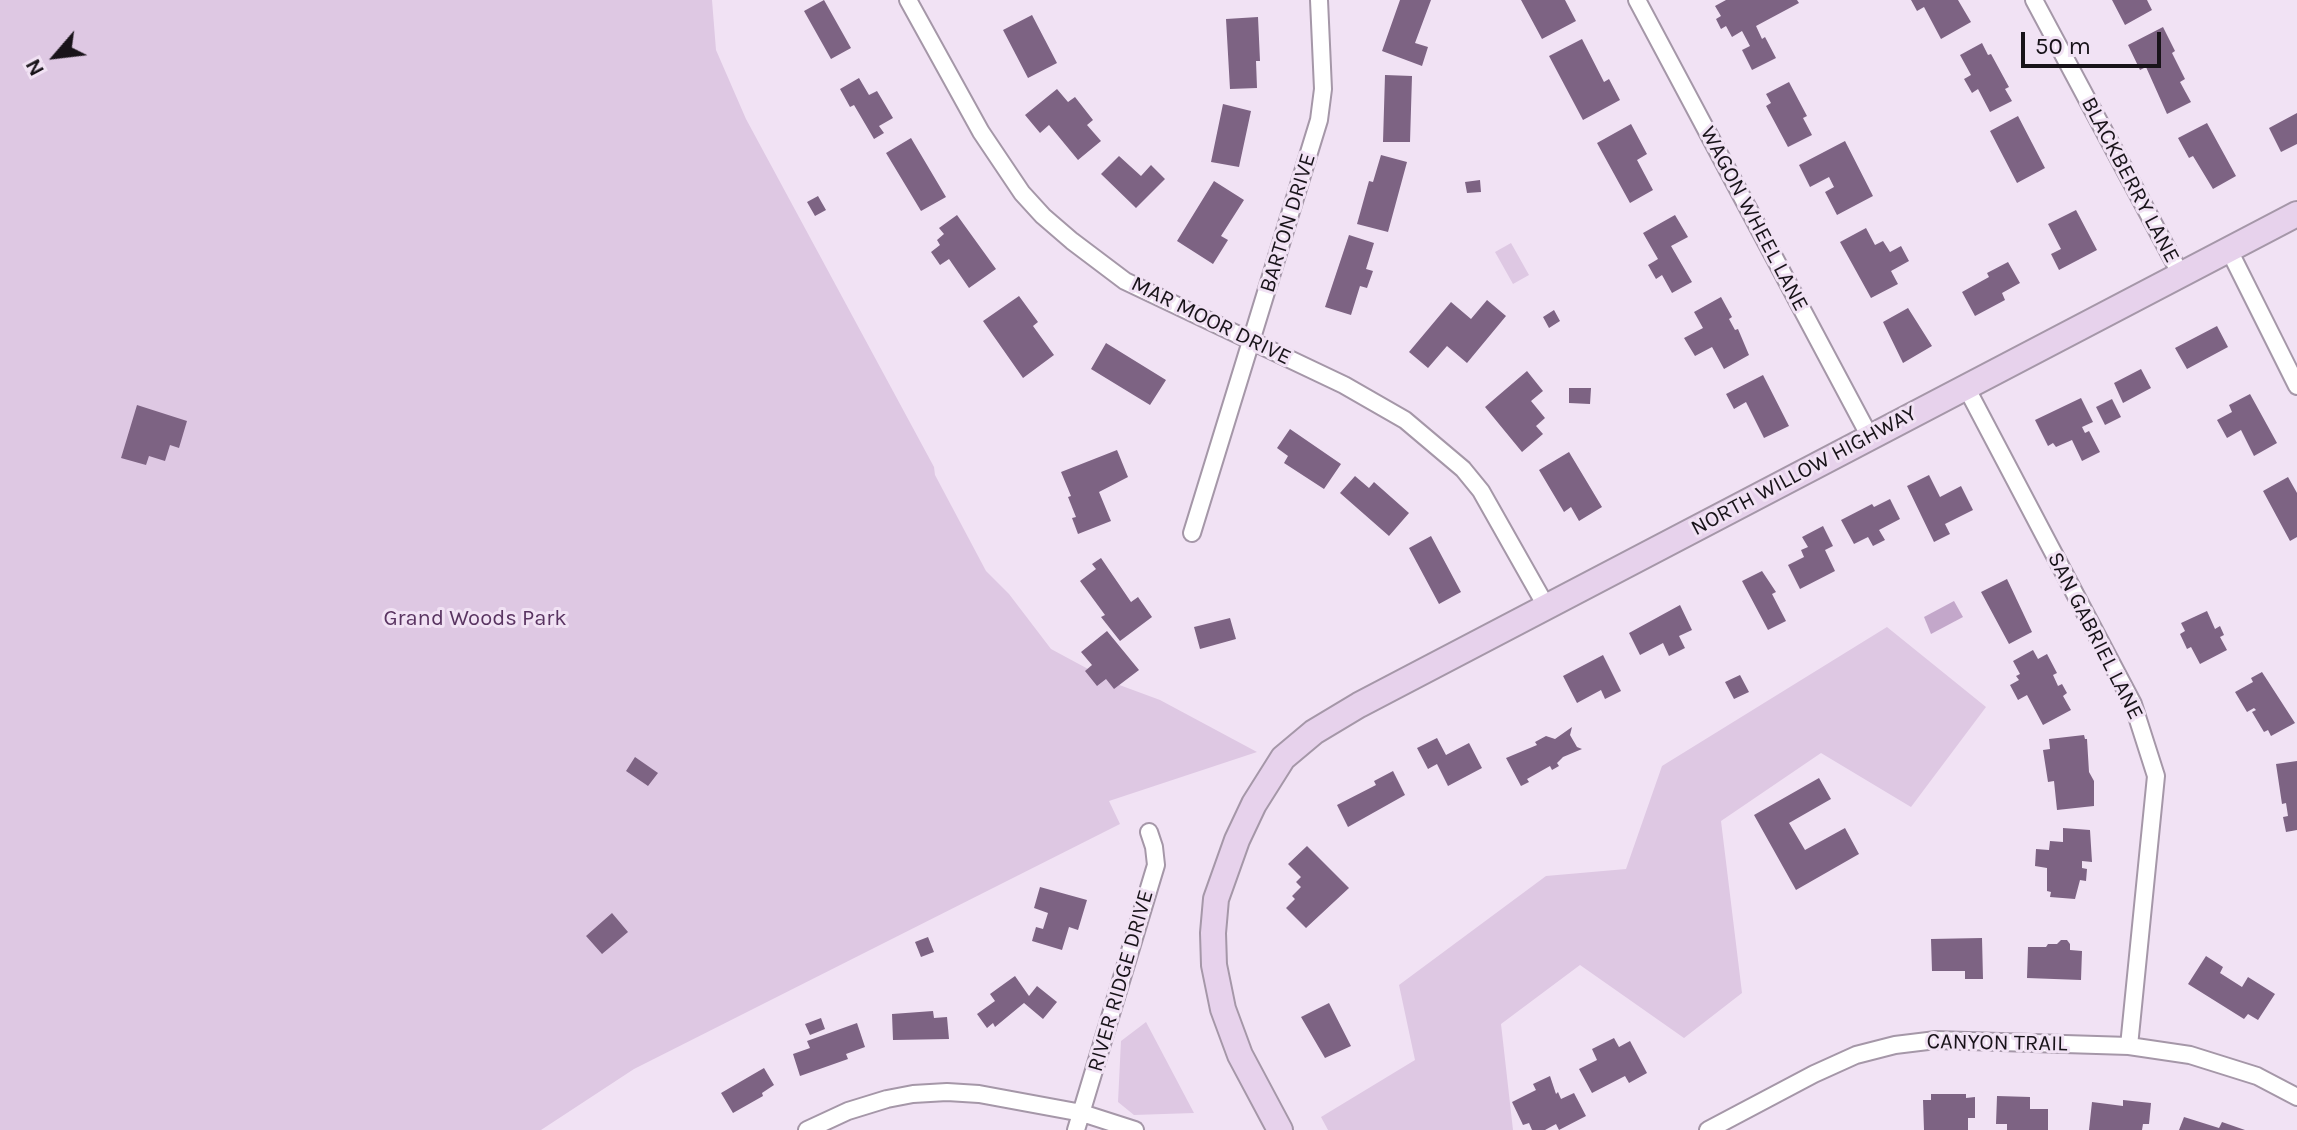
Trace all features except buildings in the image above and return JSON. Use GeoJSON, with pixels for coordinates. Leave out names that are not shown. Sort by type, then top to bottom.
{"type":"FeatureCollection","features":[{"type":"Feature","properties":{"kind":"street","name":"MAR MOOR DRIVE"},"geometry":{"type":"LineString","coordinates":[[908,0],[993,151],[1022,193],[1043,216],[1125,281],[1344,385],[1405,420],[1463,469],[1499,519],[1546,606]]}},
{"type":"Feature","properties":{"kind":"street","name":"BARTON DRIVE"},"geometry":{"type":"LineString","coordinates":[[1192,533],[1319,120],[1323,89],[1319,0]]}},
{"type":"Feature","properties":{"kind":"street","name":"WAGON WHEEL LANE"},"geometry":{"type":"LineString","coordinates":[[1637,0],[1870,437]]}},
{"type":"Feature","properties":{"kind":"street","name":"BLACKBERRY LANE"},"geometry":{"type":"LineString","coordinates":[[2034,0],[2181,275]]}},
{"type":"Feature","properties":{"kind":"street","name":"NORTH WILLOW HIGHWAY"},"geometry":{"type":"LineString","coordinates":[[1280,1130],[1240,1055],[1223,1009],[1214,965],[1213,933],[1216,899],[1237,840],[1254,804],[1283,758],[1314,732],[1359,705],[2297,214]]}},
{"type":"Feature","properties":{"kind":"street"},"geometry":{"type":"LineString","coordinates":[[2229,250],[2297,386]]}},
{"type":"Feature","properties":{"kind":"street","name":"SAN GABRIEL LANE"},"geometry":{"type":"LineString","coordinates":[[1966,387],[2133,704],[2156,776],[2129,1046]]}},
{"type":"Feature","properties":{"kind":"street","name":"RIVER RIDGE DRIVE"},"geometry":{"type":"LineString","coordinates":[[1076,1130],[1156,865],[1149,832]]}},
{"type":"Feature","properties":{"kind":"street","name":"CANYON TRAIL"},"geometry":{"type":"LineString","coordinates":[[1708,1130],[1856,1055],[1895,1045],[1936,1040],[2129,1046],[2190,1055],[2257,1076],[2297,1097]]}},
{"type":"Feature","properties":{"kind":"street"},"geometry":{"type":"LineString","coordinates":[[807,1130],[848,1111],[913,1094],[979,1094],[1082,1113],[1135,1130]]}},
{"type":"Feature","properties":{"kind":"green space","name":"Grand Woods Park"},"geometry":{"type":"Polygon","coordinates":[[[0,0],[712,0],[716,50],[746,119],[934,467],[935,475],[986,571],[1009,594],[1051,649],[1114,683],[1160,700],[1257,752],[1109,801],[1120,824],[634,1069],[541,1130],[0,1130],[0,0]]]}},
{"type":"Feature","properties":{"kind":"green space"},"geometry":{"type":"Polygon","coordinates":[[[1511,243],[1529,275],[1513,284],[1495,252],[1511,243]]]}},
{"type":"Feature","properties":{"kind":"green space"},"geometry":{"type":"Polygon","coordinates":[[[1887,627],[1986,707],[1911,807],[1821,753],[1721,821],[1742,993],[1684,1038],[1580,965],[1501,1024],[1513,1130],[1328,1130],[1321,1117],[1415,1060],[1399,985],[1546,876],[1626,869],[1662,766],[1887,627]]]}},
{"type":"Feature","properties":{"kind":"green space"},"geometry":{"type":"Polygon","coordinates":[[[1146,1022],[1194,1113],[1134,1115],[1118,1102],[1121,1041],[1146,1022]]]}},
{"type":"Feature","properties":{"kind":"shaded area"},"geometry":{"type":"Polygon","coordinates":[[[1954,601],[1963,617],[1931,634],[1924,617],[1954,601]]]}}]}
